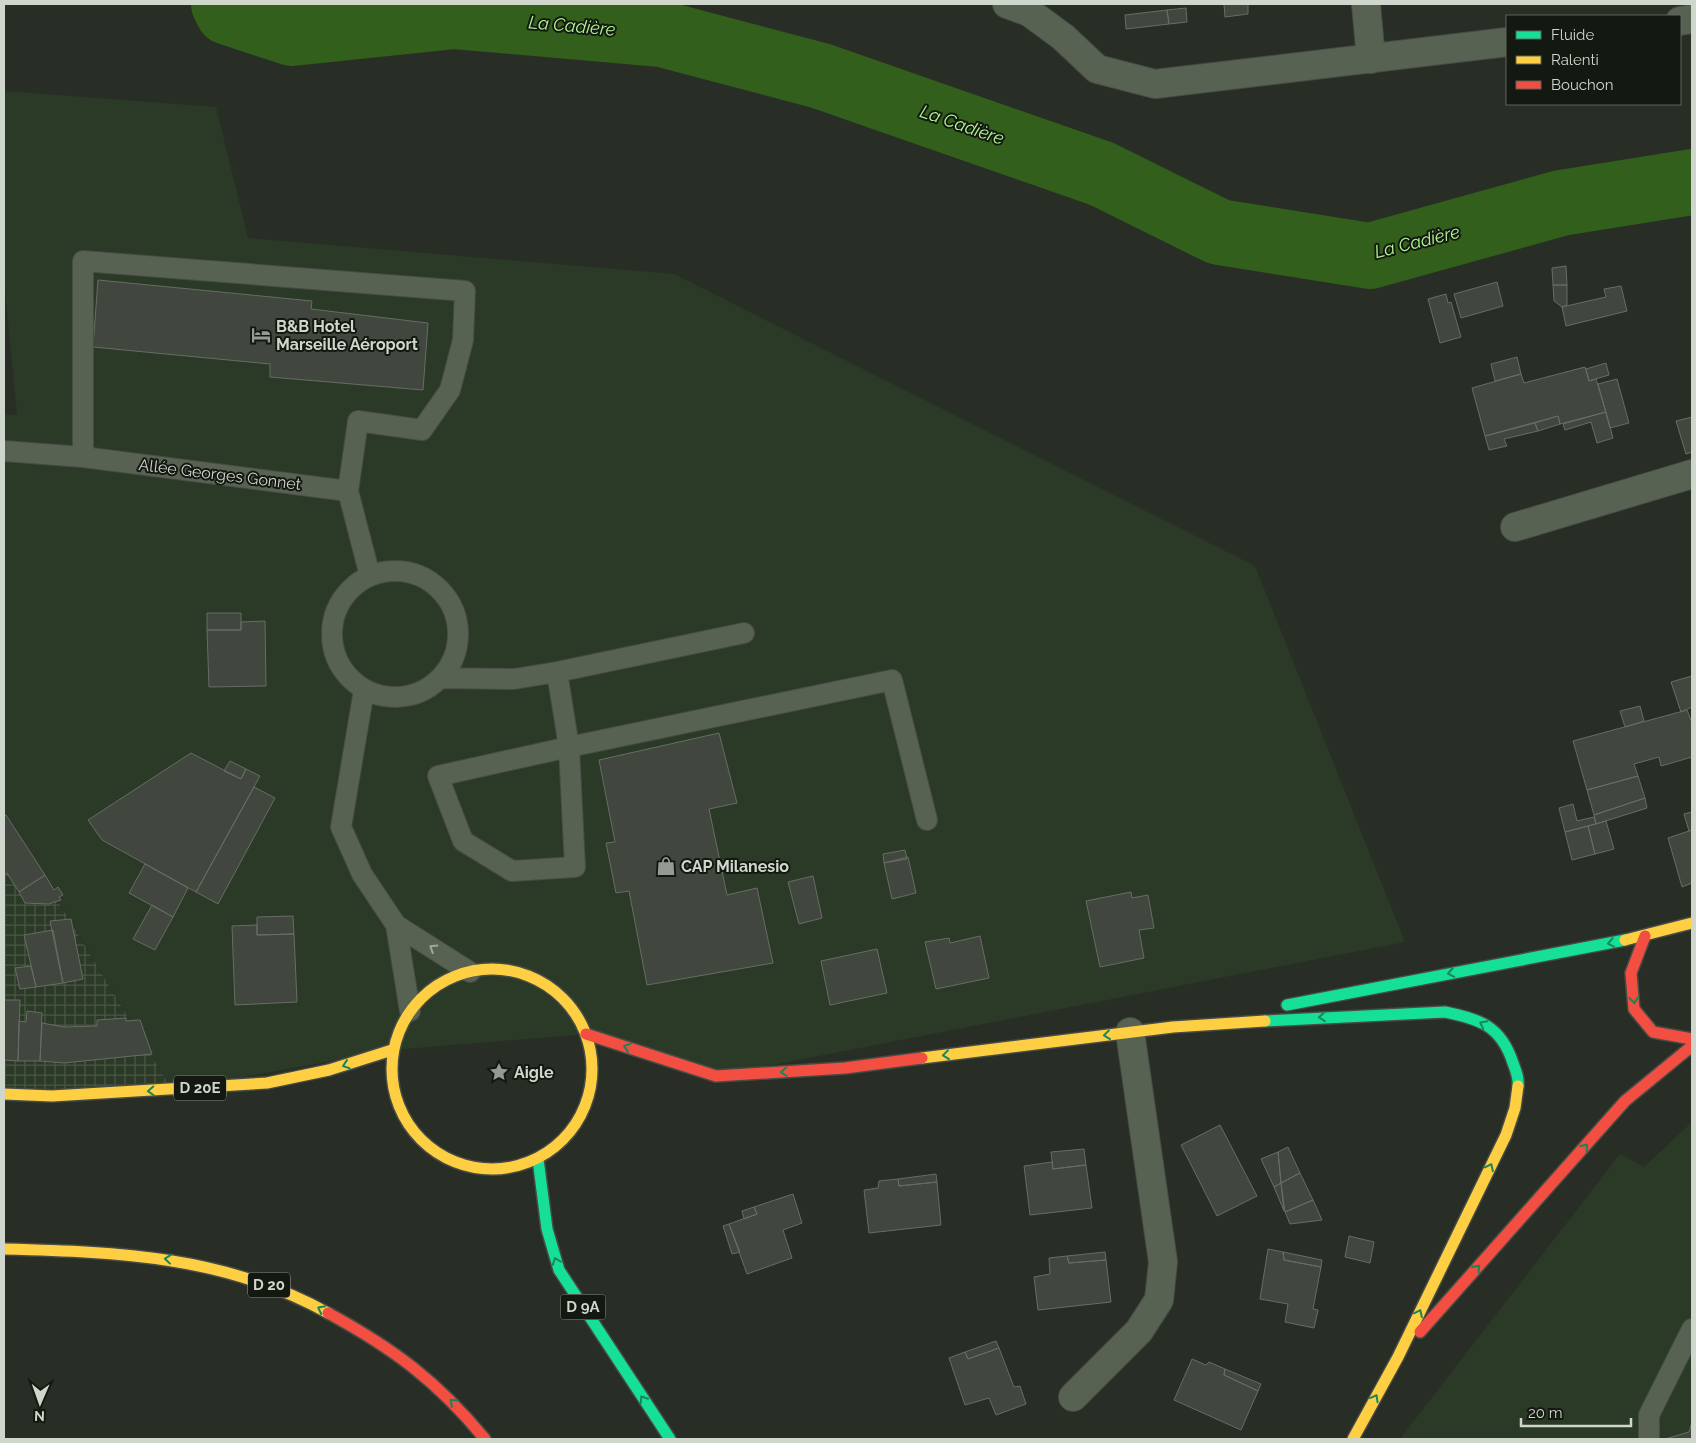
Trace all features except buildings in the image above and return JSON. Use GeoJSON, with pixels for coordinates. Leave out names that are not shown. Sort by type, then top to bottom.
{"type":"FeatureCollection","features":[{"type":"Feature","properties":{"kind":"main road"},"geometry":{"type":"LineString","coordinates":[[1279,1006],[1645,936],[1692,923]]}},
{"type":"Feature","properties":{"kind":"main road"},"geometry":{"type":"LineString","coordinates":[[1645,936],[1631,973],[1634,1010],[1653,1032],[1692,1039]]}},
{"type":"Feature","properties":{"kind":"main road"},"geometry":{"type":"LineString","coordinates":[[483,969],[516,971],[546,984],[570,1006],[586,1034],[592,1062],[590,1091],[580,1118],[562,1142],[538,1159],[511,1168],[483,1169],[456,1163],[431,1149],[411,1130],[397,1105],[391,1078],[392,1050],[404,1019],[424,994],[451,977],[470,972],[483,969]]}},
{"type":"Feature","properties":{"kind":"main road"},"geometry":{"type":"LineString","coordinates":[[586,1034],[716,1076],[845,1068],[1173,1026],[1260,1010]]}},
{"type":"Feature","properties":{"kind":"main road"},"geometry":{"type":"LineString","coordinates":[[1173,1026],[1445,1012],[1469,1017],[1498,1032],[1511,1056],[1518,1081],[1515,1108],[1506,1135],[1398,1357],[1353,1439]]}},
{"type":"Feature","properties":{"kind":"main road"},"geometry":{"type":"LineString","coordinates":[[1398,1357],[1625,1101],[1692,1046]]}},
{"type":"Feature","properties":{"kind":"main road","name":"D 20E"},"geometry":{"type":"LineString","coordinates":[[4,1094],[52,1096],[267,1083],[329,1070],[392,1050]]}},
{"type":"Feature","properties":{"kind":"main road","name":"D 9A"},"geometry":{"type":"LineString","coordinates":[[538,1159],[545,1219],[551,1249],[559,1270],[670,1439]]}},
{"type":"Feature","properties":{"kind":"main road","name":"D 20"},"geometry":{"type":"LineString","coordinates":[[4,1249],[92,1251],[176,1260],[252,1278],[318,1307],[370,1336],[425,1375],[461,1410],[485,1439]]}},
{"type":"Feature","properties":{"kind":"street"},"geometry":{"type":"LineString","coordinates":[[1007,4],[1029,12],[1063,37],[1097,68],[1156,84],[1506,42]]}},
{"type":"Feature","properties":{"kind":"street"},"geometry":{"type":"LineString","coordinates":[[1366,4],[1371,59]]}},
{"type":"Feature","properties":{"kind":"street"},"geometry":{"type":"LineString","coordinates":[[1516,527],[1692,474]]}},
{"type":"Feature","properties":{"kind":"street"},"geometry":{"type":"LineString","coordinates":[[1073,1398],[1139,1331],[1159,1300],[1163,1262],[1130,1032]]}},
{"type":"Feature","properties":{"kind":"lane"},"geometry":{"type":"LineString","coordinates":[[83,457],[83,261],[465,290],[463,340],[450,390],[422,430],[358,421],[348,490],[370,576]]}},
{"type":"Feature","properties":{"kind":"lane","name":"Allée Georges Gonnet"},"geometry":{"type":"LineString","coordinates":[[4,451],[83,457],[348,490]]}},
{"type":"Feature","properties":{"kind":"lane"},"geometry":{"type":"LineString","coordinates":[[390,571],[412,573],[432,582],[447,597],[457,617],[458,639],[453,660],[441,678],[424,691],[404,698],[384,697],[364,690],[348,678],[340,667],[331,641],[332,621],[340,602],[353,586],[370,576],[390,571]]}},
{"type":"Feature","properties":{"kind":"lane"},"geometry":{"type":"LineString","coordinates":[[441,678],[514,679],[744,634]]}},
{"type":"Feature","properties":{"kind":"lane"},"geometry":{"type":"LineString","coordinates":[[557,672],[568,747],[575,867],[512,871],[463,841],[438,776],[568,747],[892,680],[927,820]]}},
{"type":"Feature","properties":{"kind":"lane"},"geometry":{"type":"LineString","coordinates":[[364,690],[341,827],[362,874],[396,925],[470,972]]}},
{"type":"Feature","properties":{"kind":"lane"},"geometry":{"type":"LineString","coordinates":[[396,925],[410,1011]]}},
{"type":"Feature","properties":{"kind":"lane"},"geometry":{"type":"LineString","coordinates":[[1648,1439],[1649,1415],[1692,1329]]}},
{"type":"Feature","properties":{"kind":"shaded area"},"geometry":{"type":"Polygon","coordinates":[[[4,91],[216,107],[248,238],[674,274],[1255,566],[1405,942],[716,1076],[586,1034],[392,1050],[172,1090],[7,815],[4,816],[4,415],[17,415],[4,280],[4,91]]]}},
{"type":"Feature","properties":{"kind":"shaded area"},"geometry":{"type":"Polygon","coordinates":[[[6,815],[172,1090],[4,1090],[4,816],[6,815]]]}},
{"type":"Feature","properties":{"kind":"shaded area"},"geometry":{"type":"Polygon","coordinates":[[[1692,1122],[1692,1439],[1400,1439],[1620,1154],[1644,1167],[1692,1122]]]}},
{"type":"Feature","properties":{"kind":"waterway","name":"La Cadière"},"geometry":{"type":"LineString","coordinates":[[224,4],[228,12],[292,33],[455,16],[662,34],[821,76],[1102,174],[1219,232],[1370,256],[1561,203],[1692,182]]}},
{"type":"Feature","properties":{"kind":"traffic: fast"},"geometry":{"type":"LineString","coordinates":[[1287,1005],[1625,940]]}},
{"type":"Feature","properties":{"kind":"traffic: fast"},"geometry":{"type":"LineString","coordinates":[[1265,1021],[1445,1012],[1469,1018],[1488,1026],[1502,1040],[1508,1050],[1518,1077],[1518,1086]]}},
{"type":"Feature","properties":{"kind":"traffic: fast"},"geometry":{"type":"LineString","coordinates":[[538,1159],[547,1229],[559,1270],[670,1439]]}},
{"type":"Feature","properties":{"kind":"traffic: slow"},"geometry":{"type":"LineString","coordinates":[[1625,940],[1692,923]]}},
{"type":"Feature","properties":{"kind":"traffic: slow"},"geometry":{"type":"LineString","coordinates":[[482,969],[502,969],[530,976],[548,986],[563,998],[575,1013],[585,1031],[592,1059],[592,1069],[592,1079],[585,1107],[575,1125],[563,1140],[548,1152],[530,1162],[502,1169],[482,1169],[454,1162],[436,1152],[415,1133],[399,1107],[396,1098],[392,1079],[392,1059],[399,1031],[409,1013],[428,992],[454,976],[463,973],[482,969]]}},
{"type":"Feature","properties":{"kind":"traffic: slow"},"geometry":{"type":"LineString","coordinates":[[922,1058],[1173,1027],[1265,1021]]}},
{"type":"Feature","properties":{"kind":"traffic: slow"},"geometry":{"type":"LineString","coordinates":[[4,1094],[52,1096],[267,1083],[329,1070],[392,1050]]}},
{"type":"Feature","properties":{"kind":"traffic: slow"},"geometry":{"type":"LineString","coordinates":[[1353,1439],[1398,1357],[1506,1135],[1515,1108],[1518,1086]]}},
{"type":"Feature","properties":{"kind":"traffic: slow"},"geometry":{"type":"LineString","coordinates":[[4,1249],[89,1252],[170,1261],[211,1268],[250,1279],[289,1294],[328,1313]]}},
{"type":"Feature","properties":{"kind":"traffic: jam"},"geometry":{"type":"LineString","coordinates":[[1645,936],[1631,973],[1634,1009],[1653,1032],[1692,1039]]}},
{"type":"Feature","properties":{"kind":"traffic: jam"},"geometry":{"type":"LineString","coordinates":[[586,1034],[716,1076],[845,1068],[922,1058]]}},
{"type":"Feature","properties":{"kind":"traffic: jam"},"geometry":{"type":"LineString","coordinates":[[1420,1332],[1625,1101],[1692,1046]]}},
{"type":"Feature","properties":{"kind":"traffic: jam"},"geometry":{"type":"LineString","coordinates":[[328,1313],[394,1353],[432,1383],[485,1439]]}},
{"type":"Feature","properties":{"kind":"place","name":"B&B Hotel Marseille Aéroport"},"geometry":{"type":"Point","coordinates":[261,335]}},
{"type":"Feature","properties":{"kind":"place","name":"CAP Milanesio"},"geometry":{"type":"Point","coordinates":[666,866]}},
{"type":"Feature","properties":{"kind":"place","name":"Aigle"},"geometry":{"type":"Point","coordinates":[499,1072]}}]}
